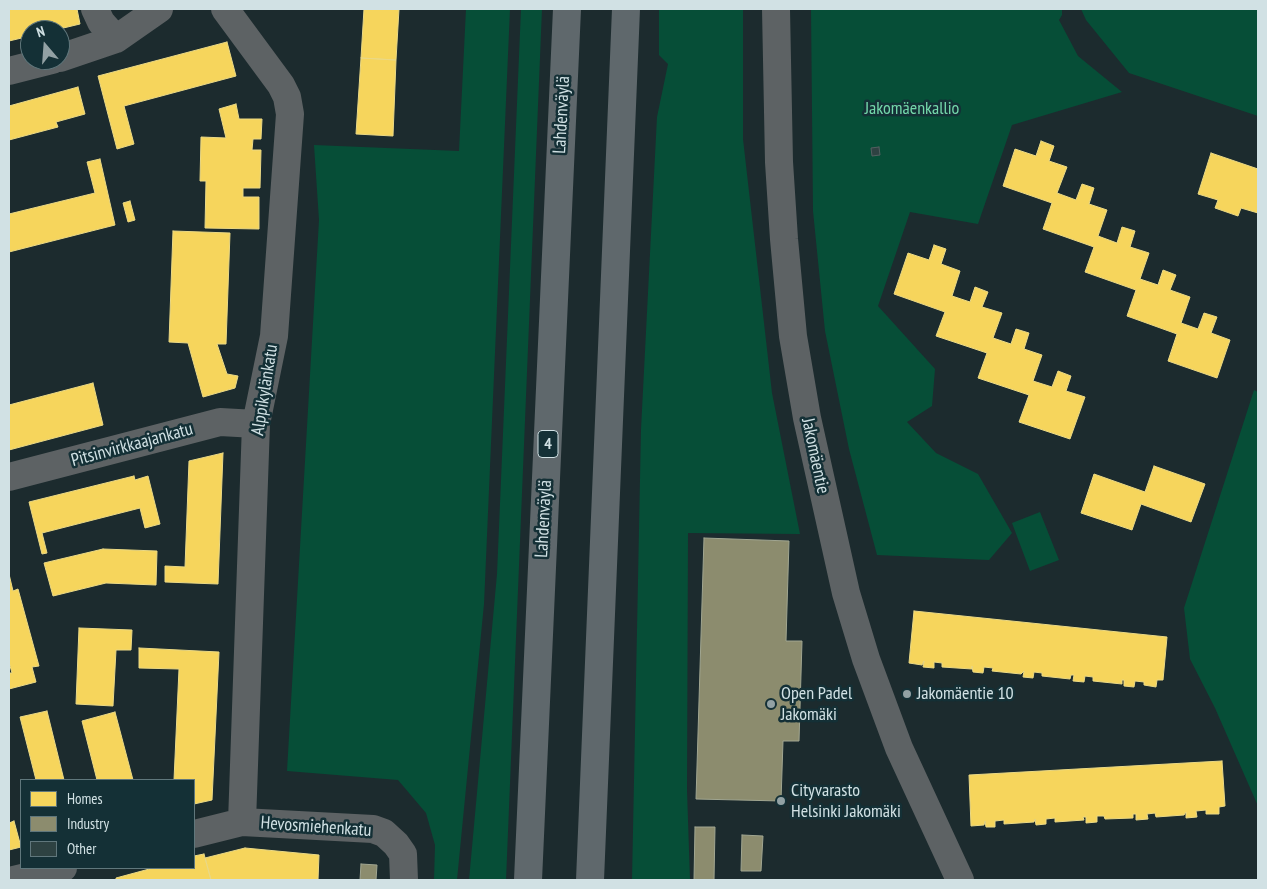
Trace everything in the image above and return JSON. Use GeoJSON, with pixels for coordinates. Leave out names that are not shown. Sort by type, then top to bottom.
{"type":"FeatureCollection","features":[{"type":"Feature","properties":{"kind":"highway","name":"Lahdenväylä"},"geometry":{"type":"LineString","coordinates":[[528,880],[567,9]]}},
{"type":"Feature","properties":{"kind":"highway"},"geometry":{"type":"LineString","coordinates":[[590,880],[626,9]]}},
{"type":"Feature","properties":{"kind":"street"},"geometry":{"type":"LineString","coordinates":[[95,9],[101,22],[116,39]]}},
{"type":"Feature","properties":{"kind":"street"},"geometry":{"type":"LineString","coordinates":[[70,55],[116,39],[159,9]]}},
{"type":"Feature","properties":{"kind":"street","name":"Alppikylänkatu"},"geometry":{"type":"LineString","coordinates":[[225,9],[281,85],[287,97],[290,114],[274,336],[256,424],[242,822]]}},
{"type":"Feature","properties":{"kind":"street","name":"Jakomäentie"},"geometry":{"type":"LineString","coordinates":[[776,9],[779,162],[784,239],[793,336],[809,427],[846,594],[866,659],[899,748],[960,880]]}},
{"type":"Feature","properties":{"kind":"street","name":"Pitsinvirkkaajankatu"},"geometry":{"type":"LineString","coordinates":[[9,477],[220,422],[256,424]]}},
{"type":"Feature","properties":{"kind":"street","name":"Hevosmiehenkatu"},"geometry":{"type":"LineString","coordinates":[[195,834],[242,822],[373,829],[384,833],[396,844],[403,854],[404,880]]}},
{"type":"Feature","properties":{"kind":"street"},"geometry":{"type":"LineString","coordinates":[[14,880],[59,869]]}},
{"type":"Feature","properties":{"kind":"green space"},"geometry":{"type":"Polygon","coordinates":[[[466,9],[510,9],[484,604],[457,880],[434,880],[435,845],[426,813],[398,780],[287,771],[319,220],[314,145],[459,151],[466,9]]]}},
{"type":"Feature","properties":{"kind":"green space"},"geometry":{"type":"Polygon","coordinates":[[[521,9],[542,9],[506,880],[469,880],[497,574],[521,9]]]}},
{"type":"Feature","properties":{"kind":"green space"},"geometry":{"type":"Polygon","coordinates":[[[659,9],[743,9],[743,139],[772,393],[800,534],[688,533],[687,790],[690,880],[632,880],[641,429],[657,117],[668,64],[659,55],[659,9]]]}},
{"type":"Feature","properties":{"kind":"green space","name":"Jakomäenkallio"},"geometry":{"type":"Polygon","coordinates":[[[811,9],[1062,9],[1062,15],[1059,20],[1078,56],[1122,92],[1012,125],[978,224],[910,212],[878,306],[935,369],[932,406],[907,422],[936,453],[978,474],[1012,533],[989,560],[877,555],[849,449],[825,331],[813,211],[811,9]]]}},
{"type":"Feature","properties":{"kind":"green space"},"geometry":{"type":"Polygon","coordinates":[[[1081,9],[1258,9],[1258,116],[1129,73],[1086,20],[1081,9]]]}},
{"type":"Feature","properties":{"kind":"green space"},"geometry":{"type":"Polygon","coordinates":[[[1254,390],[1258,392],[1258,806],[1215,708],[1190,659],[1184,608],[1254,390]]]}},
{"type":"Feature","properties":{"kind":"green space"},"geometry":{"type":"Polygon","coordinates":[[[1040,512],[1059,560],[1030,571],[1012,523],[1040,512]]]}},
{"type":"Feature","properties":{"kind":"building: Homes"},"geometry":{"type":"Polygon","coordinates":[[[9,9],[77,9],[80,24],[70,26],[70,20],[20,20],[20,38],[9,41],[9,9]]]}},
{"type":"Feature","properties":{"kind":"building: Homes"},"geometry":{"type":"Polygon","coordinates":[[[364,9],[399,9],[396,60],[361,58],[364,9]]]}},
{"type":"Feature","properties":{"kind":"building: Homes"},"geometry":{"type":"Polygon","coordinates":[[[227,42],[236,76],[124,106],[134,144],[117,149],[98,76],[227,42]]]}},
{"type":"Feature","properties":{"kind":"building: Homes"},"geometry":{"type":"Polygon","coordinates":[[[361,58],[396,60],[393,136],[356,134],[361,58]]]}},
{"type":"Feature","properties":{"kind":"building: Homes"},"geometry":{"type":"Polygon","coordinates":[[[78,87],[85,114],[56,122],[58,127],[9,140],[9,106],[78,87]]]}},
{"type":"Feature","properties":{"kind":"building: Homes"},"geometry":{"type":"Polygon","coordinates":[[[236,104],[239,119],[262,119],[261,139],[253,139],[252,150],[261,150],[260,188],[243,188],[243,197],[259,197],[259,229],[205,228],[206,181],[200,181],[201,137],[226,138],[219,109],[236,104]]]}},
{"type":"Feature","properties":{"kind":"building: Homes"},"geometry":{"type":"Polygon","coordinates":[[[1041,141],[1054,146],[1049,161],[1067,167],[1057,193],[1076,200],[1082,184],[1094,188],[1089,204],[1107,210],[1098,236],[1117,243],[1122,227],[1135,231],[1130,247],[1149,253],[1140,279],[1158,285],[1163,270],[1176,275],[1170,290],[1190,297],[1181,323],[1198,329],[1204,313],[1217,317],[1211,333],[1230,340],[1217,378],[1168,361],[1177,334],[1127,316],[1136,290],[1085,272],[1094,247],[1043,229],[1052,203],[1003,186],[1015,149],[1036,156],[1041,141]]]}},
{"type":"Feature","properties":{"kind":"building: Homes"},"geometry":{"type":"Polygon","coordinates":[[[1211,153],[1258,169],[1258,213],[1241,208],[1238,216],[1215,208],[1218,200],[1198,194],[1211,153]]]}},
{"type":"Feature","properties":{"kind":"building: Homes"},"geometry":{"type":"Polygon","coordinates":[[[100,159],[115,225],[9,252],[9,214],[95,193],[87,162],[100,159]]]}},
{"type":"Feature","properties":{"kind":"building: Homes"},"geometry":{"type":"Polygon","coordinates":[[[130,201],[135,220],[128,222],[123,203],[130,201]]]}},
{"type":"Feature","properties":{"kind":"building: Homes"},"geometry":{"type":"Polygon","coordinates":[[[173,231],[230,233],[226,344],[217,344],[227,374],[238,376],[235,388],[203,397],[188,343],[169,342],[173,231]]]}},
{"type":"Feature","properties":{"kind":"building: Homes"},"geometry":{"type":"Polygon","coordinates":[[[934,245],[946,249],[941,264],[960,271],[952,296],[970,302],[975,287],[988,292],[982,307],[1002,313],[993,338],[1011,344],[1016,329],[1029,333],[1024,349],[1042,355],[1033,381],[1052,387],[1058,371],[1071,376],[1066,391],[1085,397],[1070,439],[1019,422],[1029,395],[978,378],[987,353],[936,336],[945,312],[894,294],[908,253],[929,260],[934,245]]]}},
{"type":"Feature","properties":{"kind":"building: Homes"},"geometry":{"type":"Polygon","coordinates":[[[93,383],[103,425],[9,450],[9,405],[93,383]]]}},
{"type":"Feature","properties":{"kind":"building: Homes"},"geometry":{"type":"Polygon","coordinates":[[[223,453],[218,584],[165,582],[165,566],[185,567],[189,461],[223,453]]]}},
{"type":"Feature","properties":{"kind":"building: Homes"},"geometry":{"type":"Polygon","coordinates":[[[1154,466],[1205,484],[1191,522],[1141,504],[1132,530],[1081,513],[1094,474],[1145,492],[1154,466]]]}},
{"type":"Feature","properties":{"kind":"building: Homes"},"geometry":{"type":"Polygon","coordinates":[[[134,476],[135,480],[148,476],[160,524],[145,528],[140,508],[42,533],[47,553],[42,554],[29,502],[134,476]]]}},
{"type":"Feature","properties":{"kind":"building: Homes"},"geometry":{"type":"Polygon","coordinates":[[[103,549],[157,551],[156,585],[106,583],[53,596],[44,563],[103,549]]]}},
{"type":"Feature","properties":{"kind":"building: Homes"},"geometry":{"type":"Polygon","coordinates":[[[9,574],[13,591],[18,589],[39,666],[32,667],[36,682],[9,689],[9,673],[12,673],[9,662],[9,574]]]}},
{"type":"Feature","properties":{"kind":"building: Homes"},"geometry":{"type":"Polygon","coordinates":[[[914,611],[1167,637],[1163,680],[1157,680],[1156,687],[1144,685],[1144,682],[1135,681],[1134,687],[1124,686],[1124,680],[1122,680],[1122,684],[1093,681],[1093,677],[1085,676],[1084,682],[1073,681],[1074,675],[1071,675],[1070,679],[1042,676],[1042,673],[1034,672],[1033,678],[1023,677],[1024,671],[1021,674],[992,671],[993,668],[984,667],[983,673],[973,672],[972,666],[972,669],[942,667],[942,663],[934,662],[934,668],[923,667],[924,661],[922,665],[909,663],[914,611]]]}},
{"type":"Feature","properties":{"kind":"building: Homes"},"geometry":{"type":"Polygon","coordinates":[[[79,628],[132,630],[131,650],[116,650],[113,706],[76,704],[79,628]]]}},
{"type":"Feature","properties":{"kind":"building: Homes"},"geometry":{"type":"Polygon","coordinates":[[[139,648],[219,652],[212,800],[195,804],[195,779],[174,779],[179,669],[139,668],[139,648]]]}},
{"type":"Feature","properties":{"kind":"building: Homes"},"geometry":{"type":"Polygon","coordinates":[[[47,711],[64,779],[36,779],[20,717],[47,711]]]}},
{"type":"Feature","properties":{"kind":"building: Homes"},"geometry":{"type":"Polygon","coordinates":[[[115,712],[133,779],[97,779],[82,721],[115,712]]]}},
{"type":"Feature","properties":{"kind":"building: Homes"},"geometry":{"type":"Polygon","coordinates":[[[1222,761],[1225,806],[1219,807],[1219,814],[1206,814],[1206,810],[1196,811],[1197,817],[1186,818],[1186,812],[1184,815],[1156,817],[1155,813],[1147,814],[1148,819],[1136,820],[1136,814],[1133,814],[1133,818],[1105,819],[1104,816],[1097,816],[1097,822],[1086,823],[1086,817],[1083,817],[1084,820],[1055,822],[1055,818],[1046,819],[1046,824],[1036,825],[1035,819],[1034,822],[1004,824],[1004,820],[995,821],[995,827],[986,827],[985,821],[984,825],[971,826],[969,775],[1222,761]]]}},
{"type":"Feature","properties":{"kind":"building: Homes"},"geometry":{"type":"Polygon","coordinates":[[[14,821],[20,847],[9,850],[9,823],[14,821]]]}},
{"type":"Feature","properties":{"kind":"building: Homes"},"geometry":{"type":"Polygon","coordinates":[[[245,848],[319,855],[318,880],[211,880],[205,858],[245,848]]]}},
{"type":"Feature","properties":{"kind":"building: Homes"},"geometry":{"type":"Polygon","coordinates":[[[204,854],[211,880],[116,880],[116,878],[149,869],[195,869],[195,856],[204,854]]]}},
{"type":"Feature","properties":{"kind":"building: Industry"},"geometry":{"type":"Polygon","coordinates":[[[704,538],[789,541],[786,641],[802,641],[799,741],[783,741],[781,801],[696,799],[704,538]]]}},
{"type":"Feature","properties":{"kind":"building: Industry"},"geometry":{"type":"Polygon","coordinates":[[[695,827],[715,827],[714,880],[694,880],[695,827]]]}},
{"type":"Feature","properties":{"kind":"building: Industry"},"geometry":{"type":"Polygon","coordinates":[[[742,835],[763,836],[761,871],[741,871],[742,835]]]}},
{"type":"Feature","properties":{"kind":"building: Industry"},"geometry":{"type":"Polygon","coordinates":[[[361,864],[377,865],[376,880],[360,880],[361,864]]]}},
{"type":"Feature","properties":{"kind":"building: Other"},"geometry":{"type":"Polygon","coordinates":[[[879,147],[880,155],[872,156],[871,148],[879,147]]]}},
{"type":"Feature","properties":{"kind":"place","name":"Jakomäentie 10"},"geometry":{"type":"Point","coordinates":[907,694]}},
{"type":"Feature","properties":{"kind":"place","name":"Open Padel Jakomäki"},"geometry":{"type":"Point","coordinates":[771,704]}},
{"type":"Feature","properties":{"kind":"place","name":"Cityvarasto Helsinki Jakomäki"},"geometry":{"type":"Point","coordinates":[781,801]}}]}
